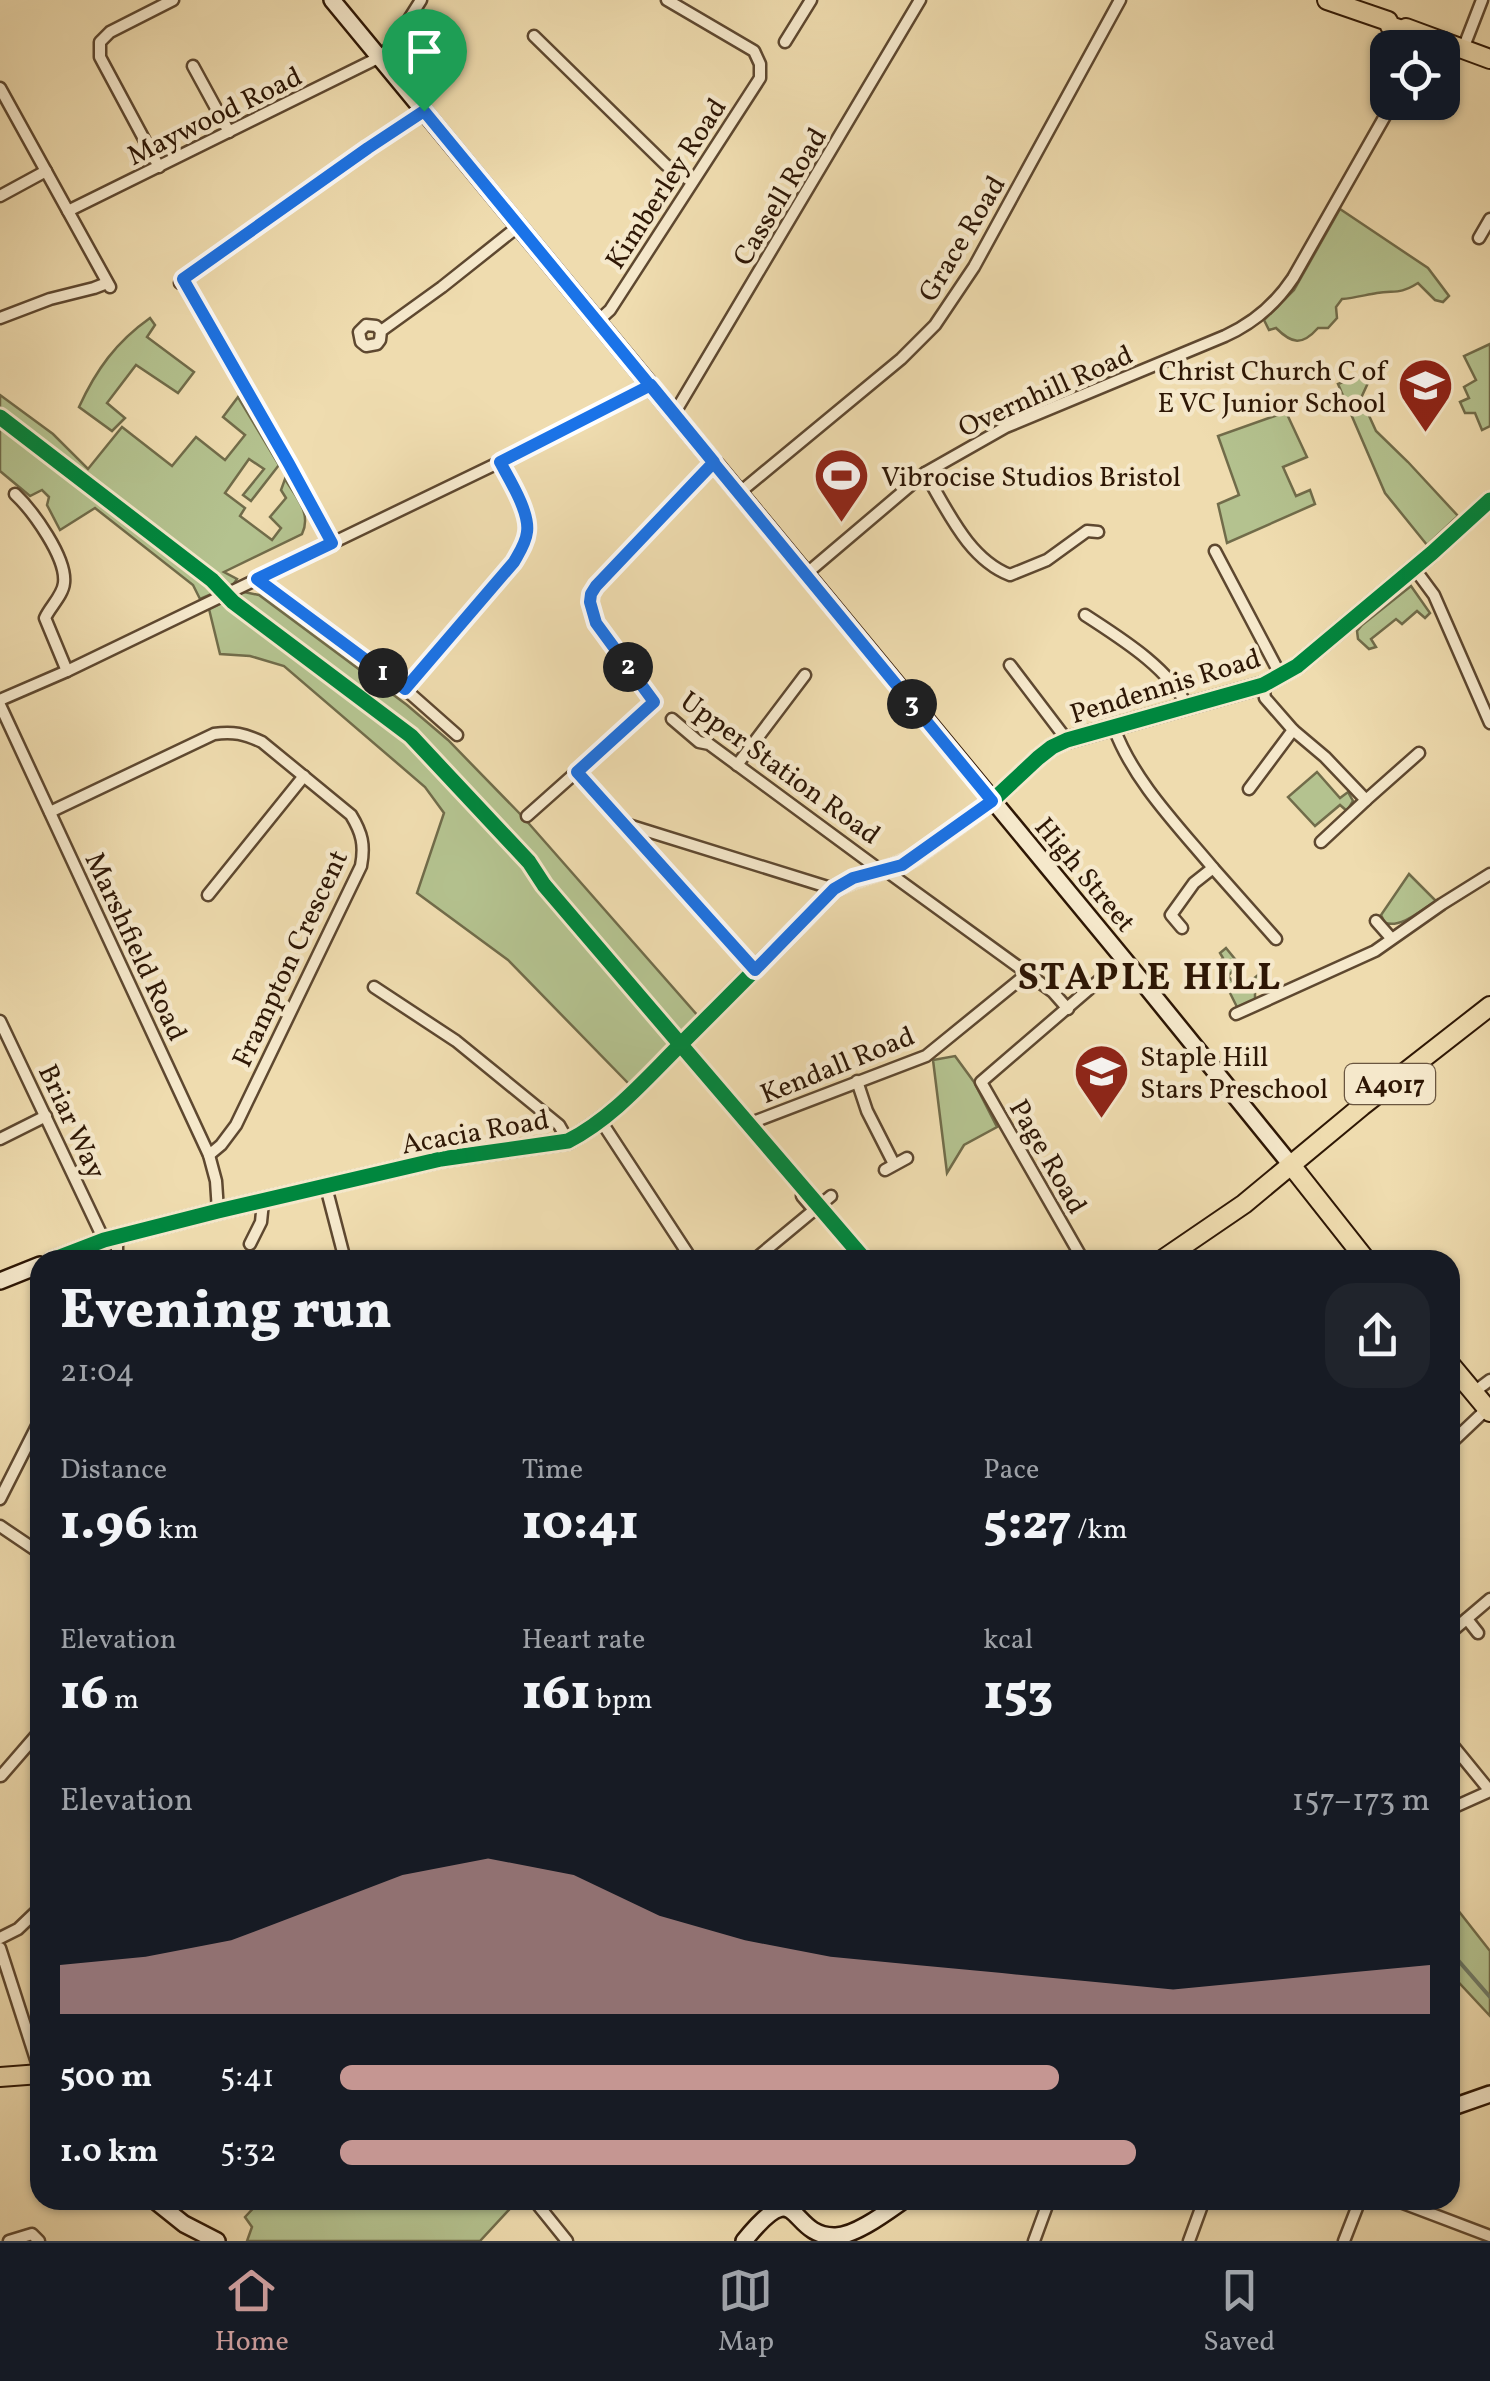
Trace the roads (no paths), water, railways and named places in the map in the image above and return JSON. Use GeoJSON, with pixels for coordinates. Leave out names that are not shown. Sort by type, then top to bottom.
{"type":"FeatureCollection","features":[{"type":"Feature","properties":{"kind":"main road"},"geometry":{"type":"LineString","coordinates":[[1327,0],[1407,30]]}},
{"type":"Feature","properties":{"kind":"main road"},"geometry":{"type":"LineString","coordinates":[[1460,48],[1490,60]]}},
{"type":"Feature","properties":{"kind":"main road","name":"A4017"},"geometry":{"type":"LineString","coordinates":[[1177,1250],[1220,1221],[1490,1006]]}},
{"type":"Feature","properties":{"kind":"main road"},"geometry":{"type":"LineString","coordinates":[[1290,1165],[1358,1250]]}},
{"type":"Feature","properties":{"kind":"main road"},"geometry":{"type":"LineString","coordinates":[[1460,1376],[1489,1410]]}},
{"type":"Feature","properties":{"kind":"main road"},"geometry":{"type":"LineString","coordinates":[[0,2077],[30,2074]]}},
{"type":"Feature","properties":{"kind":"street"},"geometry":{"type":"LineString","coordinates":[[160,166],[100,58],[100,42],[110,32],[173,0]]}},
{"type":"Feature","properties":{"kind":"street","name":"High Street"},"geometry":{"type":"LineString","coordinates":[[332,0],[1290,1165]]}},
{"type":"Feature","properties":{"kind":"street"},"geometry":{"type":"LineString","coordinates":[[380,58],[394,44],[421,0]]}},
{"type":"Feature","properties":{"kind":"street","name":"Kimberley Road"},"geometry":{"type":"LineString","coordinates":[[598,321],[610,310],[760,78],[754,50],[704,27],[667,0]]}},
{"type":"Feature","properties":{"kind":"street"},"geometry":{"type":"LineString","coordinates":[[785,42],[810,0]]}},
{"type":"Feature","properties":{"kind":"street","name":"Cassell Road"},"geometry":{"type":"LineString","coordinates":[[674,414],[920,0]]}},
{"type":"Feature","properties":{"kind":"street","name":"Grace Road"},"geometry":{"type":"LineString","coordinates":[[739,493],[901,359],[935,325],[974,267],[1120,0]]}},
{"type":"Feature","properties":{"kind":"street"},"geometry":{"type":"LineString","coordinates":[[1463,49],[1482,0]]}},
{"type":"Feature","properties":{"kind":"street"},"geometry":{"type":"LineString","coordinates":[[534,36],[666,165],[692,182]]}},
{"type":"Feature","properties":{"kind":"street","name":"Maywood Road"},"geometry":{"type":"LineString","coordinates":[[68,211],[380,58]]}},
{"type":"Feature","properties":{"kind":"street"},"geometry":{"type":"LineString","coordinates":[[193,66],[229,132]]}},
{"type":"Feature","properties":{"kind":"street"},"geometry":{"type":"LineString","coordinates":[[0,88],[108,285],[0,318]]}},
{"type":"Feature","properties":{"kind":"street"},"geometry":{"type":"LineString","coordinates":[[332,543],[180,282],[424,111]]}},
{"type":"Feature","properties":{"kind":"street","name":"Overnhill Road"},"geometry":{"type":"LineString","coordinates":[[806,574],[925,473],[1006,427],[1193,350],[1259,316],[1292,278],[1383,120]]}},
{"type":"Feature","properties":{"kind":"street"},"geometry":{"type":"LineString","coordinates":[[0,196],[46,170]]}},
{"type":"Feature","properties":{"kind":"street"},"geometry":{"type":"LineString","coordinates":[[1479,238],[1490,219]]}},
{"type":"Feature","properties":{"kind":"street"},"geometry":{"type":"LineString","coordinates":[[381,330],[520,225]]}},
{"type":"Feature","properties":{"kind":"street"},"geometry":{"type":"LineString","coordinates":[[0,703],[651,385]]}},
{"type":"Feature","properties":{"kind":"street"},"geometry":{"type":"LineString","coordinates":[[405,689],[522,548],[528,532],[527,518],[500,462]]}},
{"type":"Feature","properties":{"kind":"street"},"geometry":{"type":"LineString","coordinates":[[527,816],[654,702],[596,623],[591,594],[607,572],[714,462]]}},
{"type":"Feature","properties":{"kind":"street"},"geometry":{"type":"LineString","coordinates":[[925,473],[965,538],[994,569],[1010,575],[1047,560],[1087,530],[1098,532]]}},
{"type":"Feature","properties":{"kind":"street"},"geometry":{"type":"LineString","coordinates":[[16,494],[44,528],[63,572],[62,591],[45,618],[66,671]]}},
{"type":"Feature","properties":{"kind":"street","name":"Pendennis Road"},"geometry":{"type":"LineString","coordinates":[[992,801],[1038,758],[1066,740],[1263,684],[1297,666],[1490,500]]}},
{"type":"Feature","properties":{"kind":"street"},"geometry":{"type":"LineString","coordinates":[[1216,551],[1280,676]]}},
{"type":"Feature","properties":{"kind":"street"},"geometry":{"type":"LineString","coordinates":[[1414,568],[1434,595],[1490,721]]}},
{"type":"Feature","properties":{"kind":"street"},"geometry":{"type":"LineString","coordinates":[[256,579],[405,689],[457,735]]}},
{"type":"Feature","properties":{"kind":"street"},"geometry":{"type":"LineString","coordinates":[[1085,614],[1178,687],[1187,706]]}},
{"type":"Feature","properties":{"kind":"street"},"geometry":{"type":"LineString","coordinates":[[1010,665],[1066,740]]}},
{"type":"Feature","properties":{"kind":"street"},"geometry":{"type":"LineString","coordinates":[[736,766],[805,675]]}},
{"type":"Feature","properties":{"kind":"street"},"geometry":{"type":"LineString","coordinates":[[1263,684],[1265,698],[1293,730],[1366,800]]}},
{"type":"Feature","properties":{"kind":"street","name":"Marshfield Road"},"geometry":{"type":"LineString","coordinates":[[0,703],[209,1154],[218,1210]]}},
{"type":"Feature","properties":{"kind":"street","name":"Upper Station Road"},"geometry":{"type":"LineString","coordinates":[[672,719],[1028,973],[1068,1008]]}},
{"type":"Feature","properties":{"kind":"street"},"geometry":{"type":"LineString","coordinates":[[1114,728],[1123,753],[1176,824],[1276,938]]}},
{"type":"Feature","properties":{"kind":"street"},"geometry":{"type":"LineString","coordinates":[[1249,788],[1293,730]]}},
{"type":"Feature","properties":{"kind":"street","name":"Frampton Crescent"},"geometry":{"type":"LineString","coordinates":[[50,812],[214,734],[232,732],[262,742],[351,815],[360,831],[364,849],[361,866],[236,1125],[209,1154]]}},
{"type":"Feature","properties":{"kind":"street"},"geometry":{"type":"LineString","coordinates":[[1321,842],[1419,753]]}},
{"type":"Feature","properties":{"kind":"street"},"geometry":{"type":"LineString","coordinates":[[208,895],[304,776]]}},
{"type":"Feature","properties":{"kind":"street"},"geometry":{"type":"LineString","coordinates":[[595,791],[755,970]]}},
{"type":"Feature","properties":{"kind":"street","name":"Acacia Road"},"geometry":{"type":"LineString","coordinates":[[78,1250],[218,1210],[441,1159],[568,1141],[601,1121],[834,889],[853,878],[902,865],[992,801]]}},
{"type":"Feature","properties":{"kind":"street"},"geometry":{"type":"LineString","coordinates":[[625,824],[834,889]]}},
{"type":"Feature","properties":{"kind":"street"},"geometry":{"type":"LineString","coordinates":[[1182,928],[1172,915],[1194,883],[1212,868]]}},
{"type":"Feature","properties":{"kind":"street"},"geometry":{"type":"LineString","coordinates":[[1236,1014],[1375,951],[1490,874]]}},
{"type":"Feature","properties":{"kind":"street"},"geometry":{"type":"LineString","coordinates":[[1376,921],[1391,938]]}},
{"type":"Feature","properties":{"kind":"street","name":"Page Road"},"geometry":{"type":"LineString","coordinates":[[1077,1250],[981,1082],[1124,959]]}},
{"type":"Feature","properties":{"kind":"street","name":"Kendall Road"},"geometry":{"type":"LineString","coordinates":[[756,1121],[926,1056],[1028,973]]}},
{"type":"Feature","properties":{"kind":"street"},"geometry":{"type":"LineString","coordinates":[[374,988],[456,1041],[559,1126],[568,1141]]}},
{"type":"Feature","properties":{"kind":"street","name":"Briar Way"},"geometry":{"type":"LineString","coordinates":[[0,1022],[110,1238]]}},
{"type":"Feature","properties":{"kind":"street"},"geometry":{"type":"LineString","coordinates":[[856,1081],[890,1167],[907,1158]]}},
{"type":"Feature","properties":{"kind":"street"},"geometry":{"type":"LineString","coordinates":[[0,1139],[46,1116]]}},
{"type":"Feature","properties":{"kind":"street"},"geometry":{"type":"LineString","coordinates":[[601,1121],[685,1250]]}},
{"type":"Feature","properties":{"kind":"street"},"geometry":{"type":"LineString","coordinates":[[326,1187],[342,1250]]}},
{"type":"Feature","properties":{"kind":"street"},"geometry":{"type":"LineString","coordinates":[[802,1196],[814,1210]]}},
{"type":"Feature","properties":{"kind":"street"},"geometry":{"type":"LineString","coordinates":[[766,1250],[831,1196]]}},
{"type":"Feature","properties":{"kind":"street"},"geometry":{"type":"LineString","coordinates":[[250,1244],[261,1222],[263,1202]]}},
{"type":"Feature","properties":{"kind":"street"},"geometry":{"type":"LineString","coordinates":[[110,1238],[114,1250]]}},
{"type":"Feature","properties":{"kind":"street"},"geometry":{"type":"LineString","coordinates":[[0,1281],[30,1269]]}},
{"type":"Feature","properties":{"kind":"street"},"geometry":{"type":"LineString","coordinates":[[1474,1392],[1490,1380]]}},
{"type":"Feature","properties":{"kind":"street"},"geometry":{"type":"LineString","coordinates":[[1460,1435],[1489,1410]]}},
{"type":"Feature","properties":{"kind":"street"},"geometry":{"type":"LineString","coordinates":[[0,1499],[30,1440]]}},
{"type":"Feature","properties":{"kind":"street"},"geometry":{"type":"LineString","coordinates":[[0,1526],[30,1546]]}},
{"type":"Feature","properties":{"kind":"street"},"geometry":{"type":"LineString","coordinates":[[1460,1625],[1490,1599]]}},
{"type":"Feature","properties":{"kind":"street"},"geometry":{"type":"LineString","coordinates":[[1467,1619],[1478,1633]]}},
{"type":"Feature","properties":{"kind":"street"},"geometry":{"type":"LineString","coordinates":[[0,1775],[30,1743]]}},
{"type":"Feature","properties":{"kind":"street"},"geometry":{"type":"LineString","coordinates":[[1460,1754],[1490,1791],[1460,1804]]}},
{"type":"Feature","properties":{"kind":"street"},"geometry":{"type":"LineString","coordinates":[[0,1938],[30,1918]]}},
{"type":"Feature","properties":{"kind":"street"},"geometry":{"type":"LineString","coordinates":[[0,1948],[30,2042]]}},
{"type":"Feature","properties":{"kind":"street"},"geometry":{"type":"LineString","coordinates":[[1460,2104],[1490,2094]]}},
{"type":"Feature","properties":{"kind":"street"},"geometry":{"type":"LineString","coordinates":[[166,2210],[217,2241]]}},
{"type":"Feature","properties":{"kind":"street"},"geometry":{"type":"LineString","coordinates":[[542,2210],[567,2241]]}},
{"type":"Feature","properties":{"kind":"street"},"geometry":{"type":"LineString","coordinates":[[744,2241],[771,2210]]}},
{"type":"Feature","properties":{"kind":"street"},"geometry":{"type":"LineString","coordinates":[[789,2210],[817,2233],[843,2238],[888,2210]]}},
{"type":"Feature","properties":{"kind":"street"},"geometry":{"type":"LineString","coordinates":[[1034,2241],[1045,2210]]}},
{"type":"Feature","properties":{"kind":"street"},"geometry":{"type":"LineString","coordinates":[[1189,2241],[1200,2210]]}},
{"type":"Feature","properties":{"kind":"street"},"geometry":{"type":"LineString","coordinates":[[1344,2241],[1356,2210]]}},
{"type":"Feature","properties":{"kind":"street"},"geometry":{"type":"LineString","coordinates":[[1421,2210],[1490,2236]]}},
{"type":"Feature","properties":{"kind":"street"},"geometry":{"type":"LineString","coordinates":[[10,2241],[36,2237],[39,2222]]}},
{"type":"Feature","properties":{"kind":"waterway"},"geometry":{"type":"LineString","coordinates":[[1460,1962],[1490,1997]]}},
{"type":"Feature","properties":{"kind":"place","name":"Christ Church C of E VC Junior School"},"geometry":{"type":"Point","coordinates":[1425,435]}},
{"type":"Feature","properties":{"kind":"place","name":"Vibrocise Studios Bristol"},"geometry":{"type":"Point","coordinates":[842,525]}},
{"type":"Feature","properties":{"kind":"place","name":"Staple Hill Stars Preschool"},"geometry":{"type":"Point","coordinates":[1101,1121]}},
{"type":"Feature","properties":{"kind":"district","name":"STAPLE HILL"},"geometry":{"type":"Point","coordinates":[1150,976]}}]}
